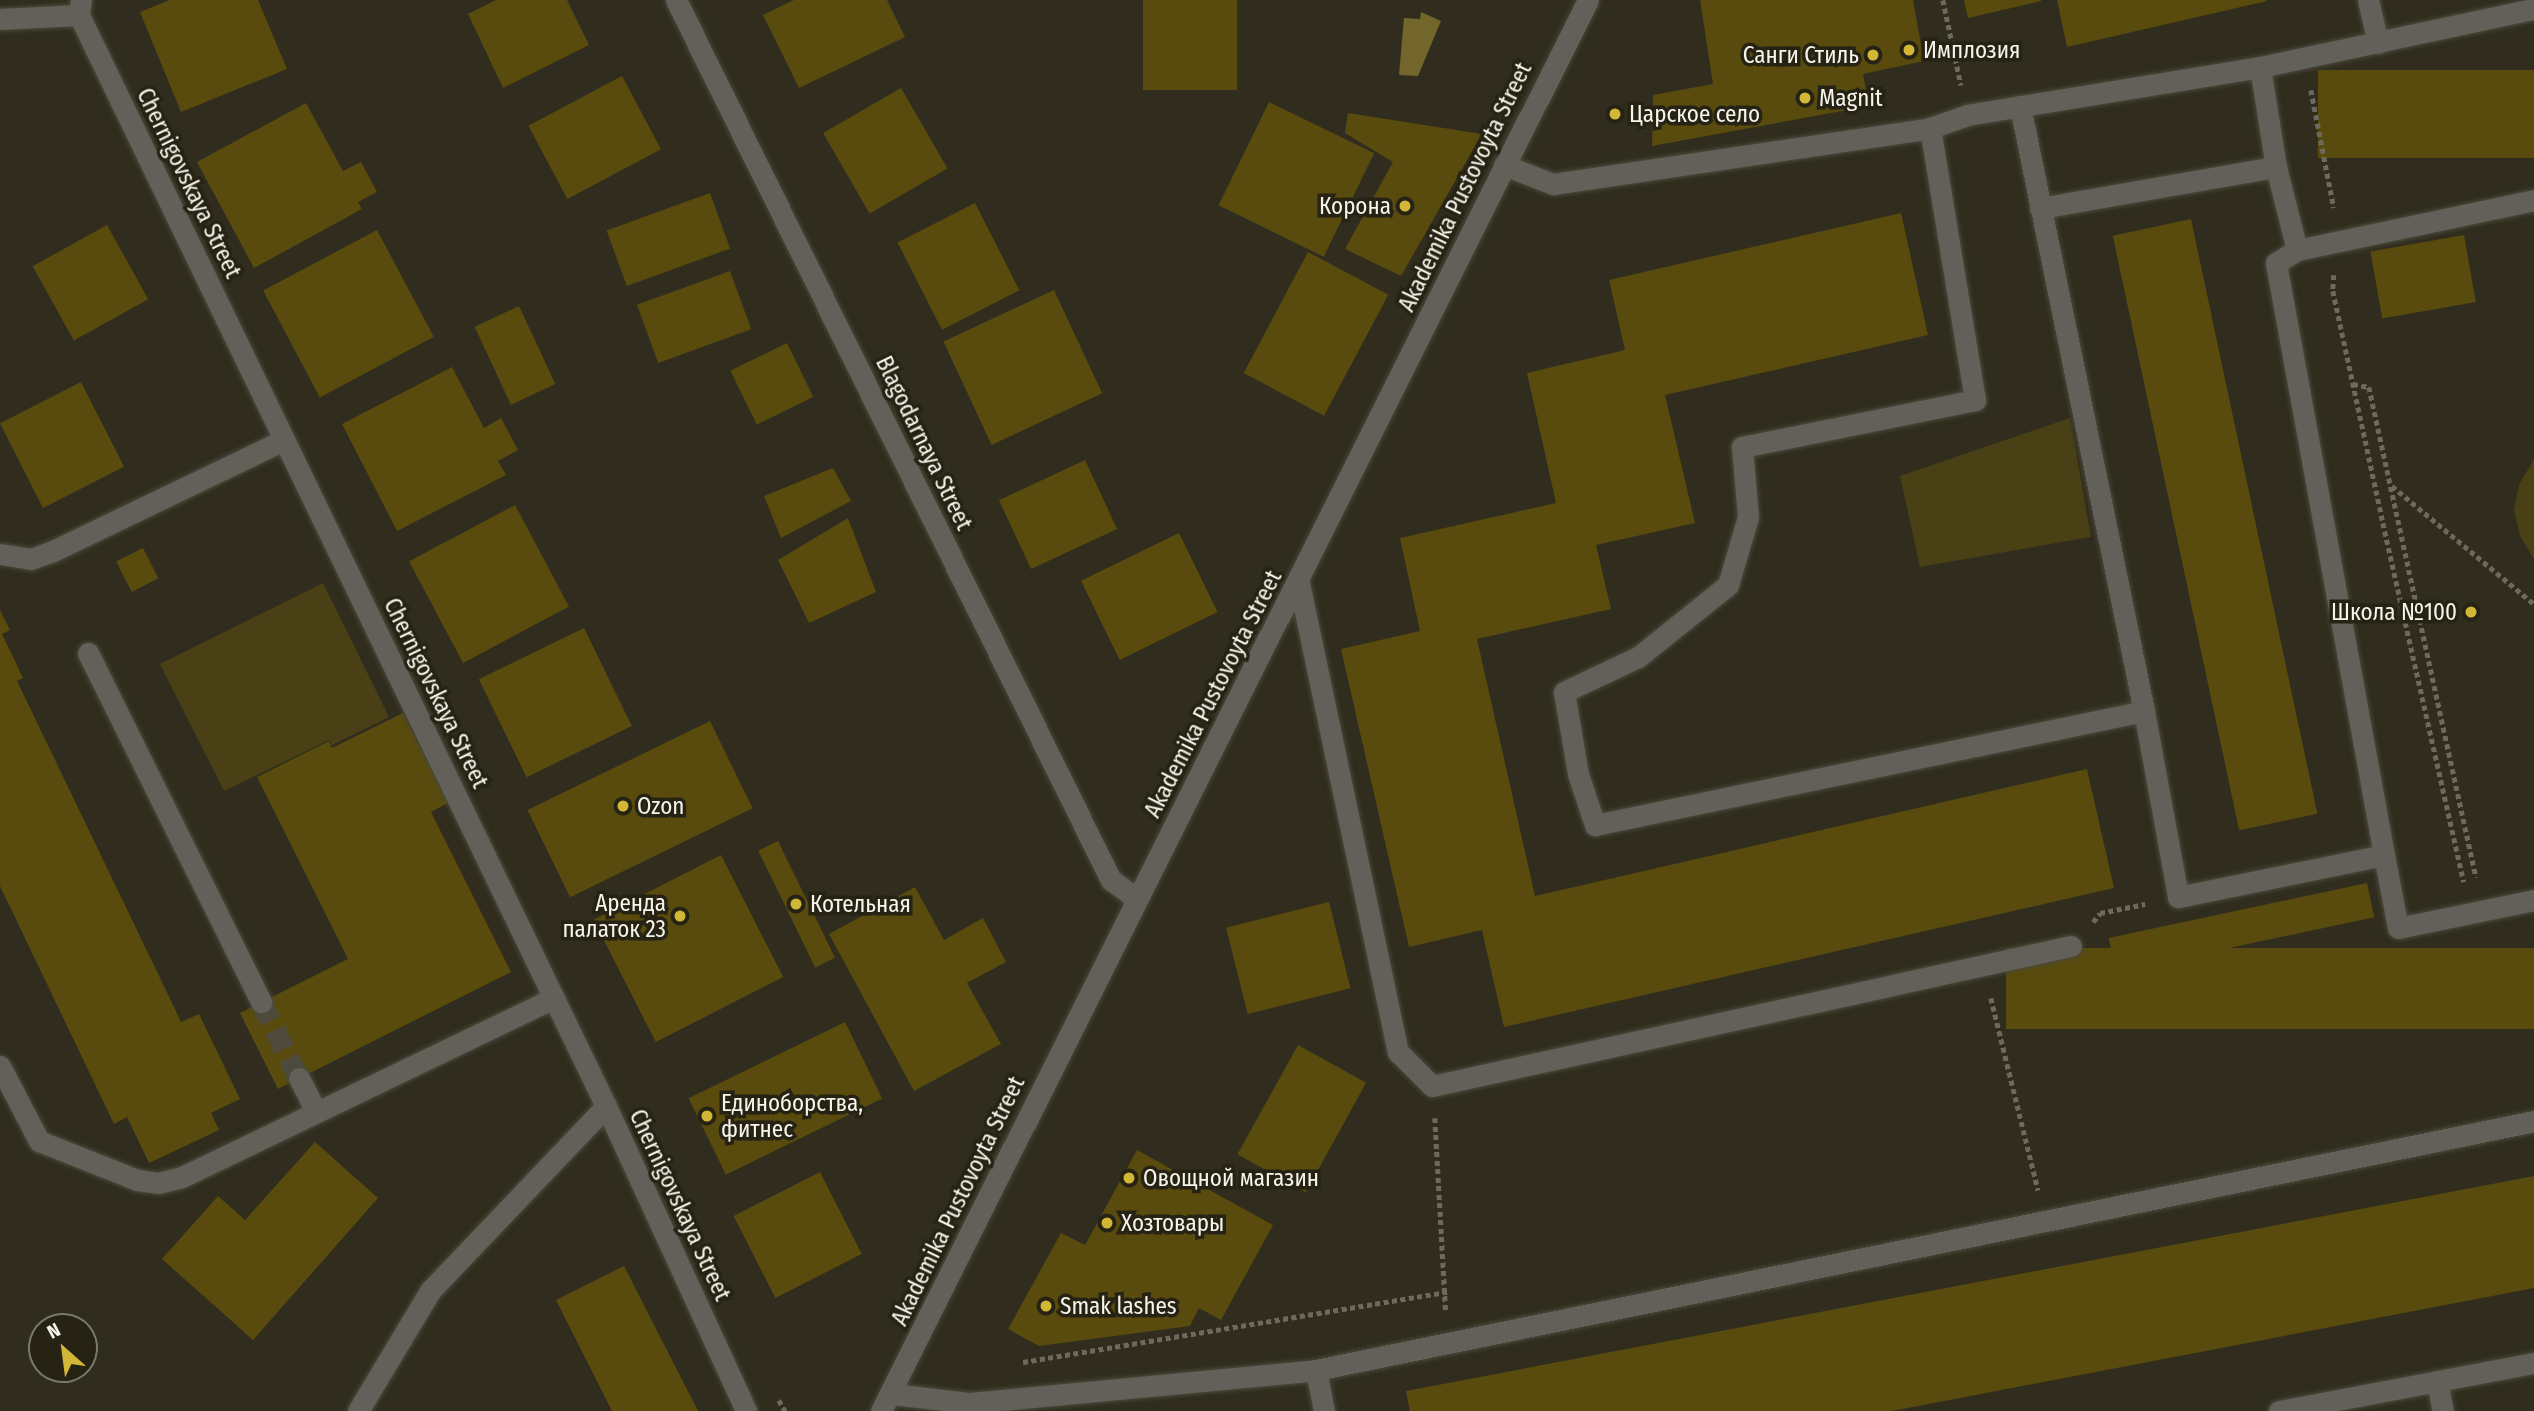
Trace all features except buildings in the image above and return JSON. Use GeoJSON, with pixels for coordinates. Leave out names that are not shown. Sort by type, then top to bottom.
{"type":"FeatureCollection","features":[{"type":"Feature","properties":{"kind":"street","name":"Blagodarnaya Street"},"geometry":{"type":"LineString","coordinates":[[676,0],[1111,880],[1137,899]]}},
{"type":"Feature","properties":{"kind":"street","name":"Akademika Pustovoyta Street"},"geometry":{"type":"LineString","coordinates":[[886,1402],[1137,899],[1299,583],[1588,0]]}},
{"type":"Feature","properties":{"kind":"street"},"geometry":{"type":"LineString","coordinates":[[2368,0],[2378,43]]}},
{"type":"Feature","properties":{"kind":"street"},"geometry":{"type":"LineString","coordinates":[[0,19],[80,8]]}},
{"type":"Feature","properties":{"kind":"street","name":"Chernigovskaya Street"},"geometry":{"type":"LineString","coordinates":[[80,8],[284,440],[606,1106],[746,1411]]}},
{"type":"Feature","properties":{"kind":"street"},"geometry":{"type":"LineString","coordinates":[[1504,165],[1553,184],[1930,128],[1967,115],[2260,67],[2534,9]]}},
{"type":"Feature","properties":{"kind":"street"},"geometry":{"type":"LineString","coordinates":[[2260,67],[2276,167],[2297,250]]}},
{"type":"Feature","properties":{"kind":"street"},"geometry":{"type":"LineString","coordinates":[[2020,106],[2144,711],[2178,897],[2384,855]]}},
{"type":"Feature","properties":{"kind":"street"},"geometry":{"type":"LineString","coordinates":[[1930,128],[1975,400],[1742,447],[1748,517],[1728,585],[1638,657],[1564,692],[1578,774],[1595,825],[2144,711]]}},
{"type":"Feature","properties":{"kind":"street"},"geometry":{"type":"LineString","coordinates":[[2040,208],[2276,167]]}},
{"type":"Feature","properties":{"kind":"street"},"geometry":{"type":"LineString","coordinates":[[2534,200],[2341,243],[2297,250],[2276,262],[2398,928],[2534,900]]}},
{"type":"Feature","properties":{"kind":"street"},"geometry":{"type":"LineString","coordinates":[[0,554],[30,559],[53,551],[284,440]]}},
{"type":"Feature","properties":{"kind":"street"},"geometry":{"type":"LineString","coordinates":[[1299,583],[1398,1052],[1432,1086],[2071,946]]}},
{"type":"Feature","properties":{"kind":"street"},"geometry":{"type":"LineString","coordinates":[[88,653],[261,1002]]}},
{"type":"Feature","properties":{"kind":"street"},"geometry":{"type":"LineString","coordinates":[[0,1066],[39,1141],[138,1180],[158,1183],[182,1177],[554,998]]}},
{"type":"Feature","properties":{"kind":"street"},"geometry":{"type":"LineString","coordinates":[[299,1078],[316,1112]]}},
{"type":"Feature","properties":{"kind":"street"},"geometry":{"type":"LineString","coordinates":[[361,1410],[430,1291],[606,1106]]}},
{"type":"Feature","properties":{"kind":"street"},"geometry":{"type":"LineString","coordinates":[[886,1402],[970,1403],[1316,1370],[2534,1121]]}},
{"type":"Feature","properties":{"kind":"street"},"geometry":{"type":"LineString","coordinates":[[2279,1411],[2534,1363]]}},
{"type":"Feature","properties":{"kind":"street"},"geometry":{"type":"LineString","coordinates":[[1316,1370],[1324,1411]]}},
{"type":"Feature","properties":{"kind":"street"},"geometry":{"type":"LineString","coordinates":[[2437,1381],[2443,1411]]}},
{"type":"Feature","properties":{"kind":"path"},"geometry":{"type":"LineString","coordinates":[[1943,0],[1967,115]]}},
{"type":"Feature","properties":{"kind":"path"},"geometry":{"type":"LineString","coordinates":[[2305,58],[2341,243],[2332,283],[2466,888]]}},
{"type":"Feature","properties":{"kind":"path"},"geometry":{"type":"LineString","coordinates":[[1948,86],[1961,82]]}},
{"type":"Feature","properties":{"kind":"path"},"geometry":{"type":"LineString","coordinates":[[2353,384],[2370,387],[2476,877]]}},
{"type":"Feature","properties":{"kind":"path"},"geometry":{"type":"LineString","coordinates":[[2391,485],[2534,604]]}},
{"type":"Feature","properties":{"kind":"path"},"geometry":{"type":"LineString","coordinates":[[2071,946],[2100,913],[2178,897]]}},
{"type":"Feature","properties":{"kind":"path"},"geometry":{"type":"LineString","coordinates":[[1987,964],[2046,1221]]}},
{"type":"Feature","properties":{"kind":"path"},"geometry":{"type":"LineString","coordinates":[[1432,1086],[1448,1292],[1443,1344]]}},
{"type":"Feature","properties":{"kind":"path"},"geometry":{"type":"LineString","coordinates":[[1018,1363],[1448,1292]]}},
{"type":"Feature","properties":{"kind":"shaded area"},"geometry":{"type":"Polygon","coordinates":[[[1421,12],[1441,21],[1418,76],[1399,75],[1404,18],[1420,19],[1421,12]]]}},
{"type":"Feature","properties":{"kind":"shaded area"},"geometry":{"type":"Polygon","coordinates":[[[2070,418],[2091,537],[1920,567],[1900,476],[2070,418]]]}},
{"type":"Feature","properties":{"kind":"shaded area"},"geometry":{"type":"Polygon","coordinates":[[[2534,459],[2534,559],[2520,536],[2514,510],[2519,485],[2534,459]]]}},
{"type":"Feature","properties":{"kind":"shaded area"},"geometry":{"type":"Polygon","coordinates":[[[323,583],[389,717],[332,745],[329,740],[224,791],[160,664],[323,583]]]}},
{"type":"Feature","properties":{"kind":"tunnel"},"geometry":{"type":"LineString","coordinates":[[261,1002],[299,1078]]}},
{"type":"Feature","properties":{"kind":"place","name":"Имплозия"},"geometry":{"type":"Point","coordinates":[1909,50]}},
{"type":"Feature","properties":{"kind":"place","name":"Санги Стиль"},"geometry":{"type":"Point","coordinates":[1873,55]}},
{"type":"Feature","properties":{"kind":"place","name":"Magnit"},"geometry":{"type":"Point","coordinates":[1805,98]}},
{"type":"Feature","properties":{"kind":"place","name":"Царское село"},"geometry":{"type":"Point","coordinates":[1615,114]}},
{"type":"Feature","properties":{"kind":"place","name":"Корона"},"geometry":{"type":"Point","coordinates":[1405,206]}},
{"type":"Feature","properties":{"kind":"place","name":"Школа №100"},"geometry":{"type":"Point","coordinates":[2471,612]}},
{"type":"Feature","properties":{"kind":"place","name":"Ozon"},"geometry":{"type":"Point","coordinates":[623,806]}},
{"type":"Feature","properties":{"kind":"place","name":"Котельная"},"geometry":{"type":"Point","coordinates":[796,904]}},
{"type":"Feature","properties":{"kind":"place","name":"Аренда палаток 23"},"geometry":{"type":"Point","coordinates":[680,916]}},
{"type":"Feature","properties":{"kind":"place","name":"Единоборства, фитнес"},"geometry":{"type":"Point","coordinates":[707,1116]}},
{"type":"Feature","properties":{"kind":"place","name":"Овощной магазин"},"geometry":{"type":"Point","coordinates":[1129,1178]}},
{"type":"Feature","properties":{"kind":"place","name":"Хозтовары"},"geometry":{"type":"Point","coordinates":[1107,1223]}},
{"type":"Feature","properties":{"kind":"place","name":"Smak lashes"},"geometry":{"type":"Point","coordinates":[1046,1306]}}]}
